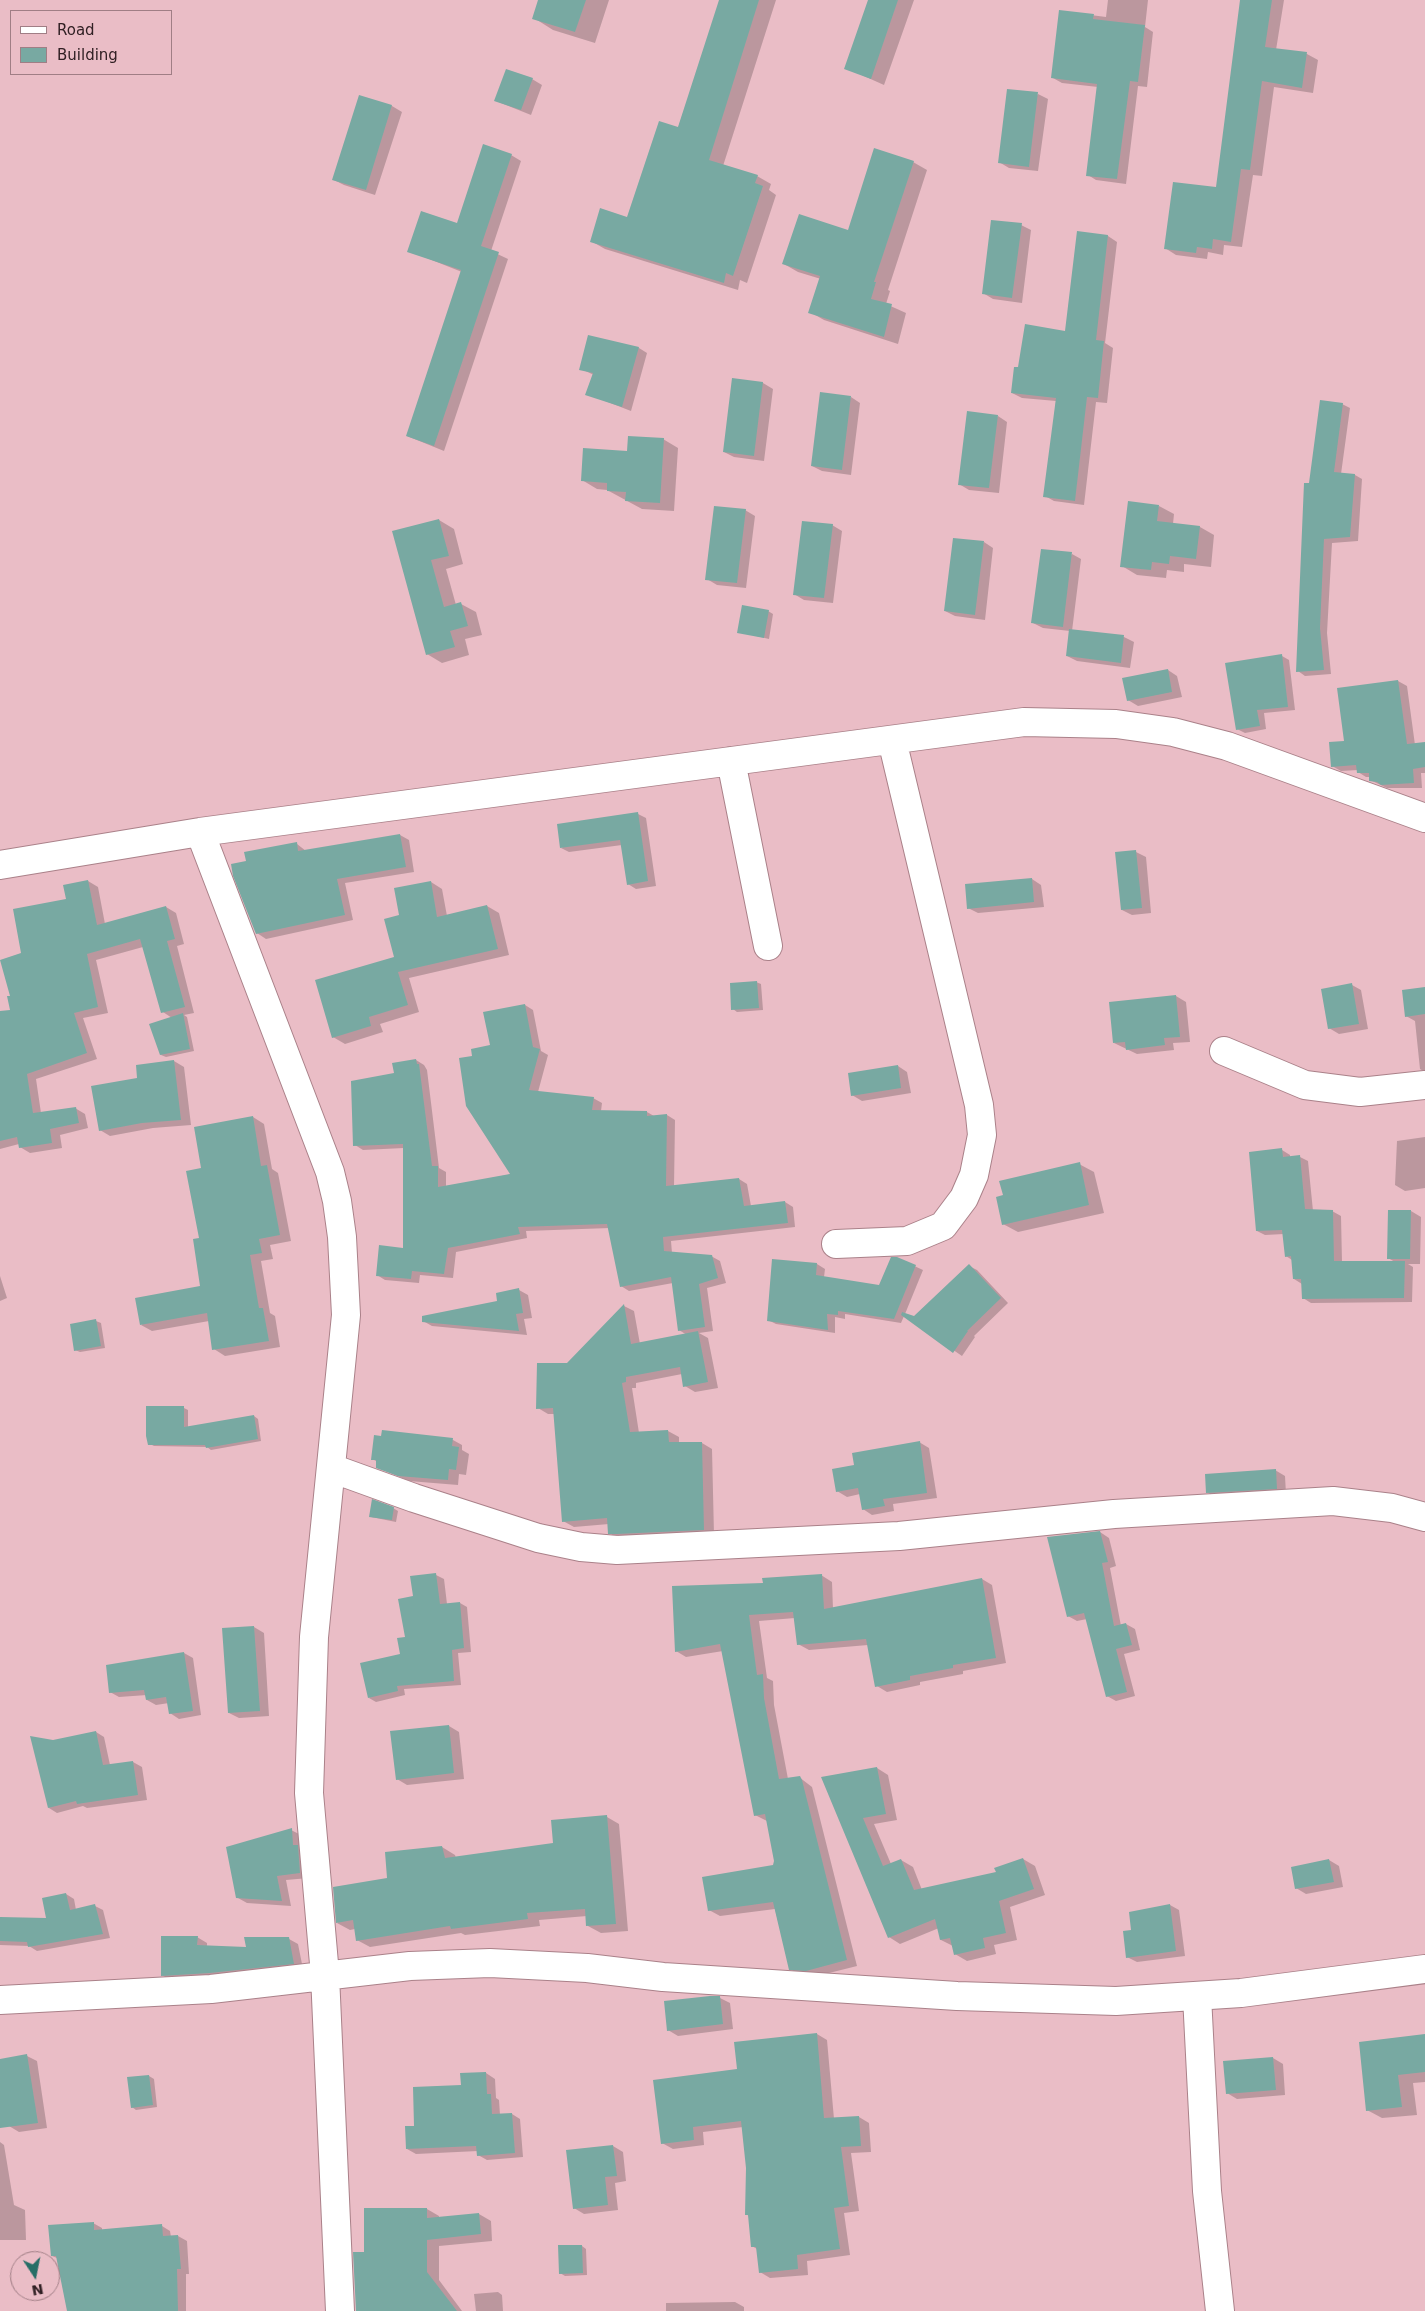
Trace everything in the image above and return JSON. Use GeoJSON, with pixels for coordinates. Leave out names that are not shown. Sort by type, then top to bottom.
{"type":"FeatureCollection","features":[{"type":"Feature","properties":{"kind":"street"},"geometry":{"type":"LineString","coordinates":[[0,865],[200,832],[1024,722],[1116,724],[1173,732],[1227,746],[1425,818]]}},
{"type":"Feature","properties":{"kind":"street"},"geometry":{"type":"LineString","coordinates":[[836,1244],[907,1241],[943,1226],[964,1198],[974,1175],[982,1135],[979,1104],[892,740]]}},
{"type":"Feature","properties":{"kind":"street"},"geometry":{"type":"LineString","coordinates":[[731,761],[768,946]]}},
{"type":"Feature","properties":{"kind":"street"},"geometry":{"type":"LineString","coordinates":[[200,832],[330,1172],[337,1201],[346,1315],[314,1637],[309,1793],[325,1975],[340,2311]]}},
{"type":"Feature","properties":{"kind":"street"},"geometry":{"type":"LineString","coordinates":[[1224,1051],[1305,1085],[1360,1092],[1425,1085]]}},
{"type":"Feature","properties":{"kind":"street"},"geometry":{"type":"LineString","coordinates":[[331,1468],[432,1504],[538,1538],[581,1548],[616,1550],[656,1550],[898,1536],[1114,1514],[1333,1501],[1392,1508],[1425,1518]]}},
{"type":"Feature","properties":{"kind":"street"},"geometry":{"type":"LineString","coordinates":[[0,2000],[211,1989],[410,1966],[490,1963],[587,1968],[663,1977],[957,1996],[1116,2001],[1241,1993],[1425,1969]]}},
{"type":"Feature","properties":{"kind":"street"},"geometry":{"type":"LineString","coordinates":[[1197,1996],[1207,2191],[1220,2311]]}},
{"type":"Feature","properties":{"kind":"building"},"geometry":{"type":"Polygon","coordinates":[[[538,0],[586,0],[575,32],[532,19],[538,0]]]}},
{"type":"Feature","properties":{"kind":"building"},"geometry":{"type":"Polygon","coordinates":[[[719,0],[759,0],[709,160],[758,175],[755,183],[763,186],[733,276],[726,273],[724,283],[590,242],[600,208],[627,217],[659,121],[678,127],[719,0]]]}},
{"type":"Feature","properties":{"kind":"building"},"geometry":{"type":"Polygon","coordinates":[[[868,0],[898,0],[871,79],[844,69],[868,0]]]}},
{"type":"Feature","properties":{"kind":"building"},"geometry":{"type":"Polygon","coordinates":[[[1240,0],[1272,0],[1265,47],[1307,52],[1302,88],[1262,81],[1250,170],[1241,169],[1231,242],[1213,239],[1212,249],[1197,247],[1196,253],[1164,249],[1173,182],[1216,187],[1240,0]]]}},
{"type":"Feature","properties":{"kind":"building"},"geometry":{"type":"Polygon","coordinates":[[[1059,10],[1094,14],[1093,19],[1145,25],[1138,82],[1130,81],[1117,179],[1086,176],[1097,84],[1051,78],[1059,10]]]}},
{"type":"Feature","properties":{"kind":"building"},"geometry":{"type":"Polygon","coordinates":[[[506,69],[533,78],[521,110],[494,101],[506,69]]]}},
{"type":"Feature","properties":{"kind":"building"},"geometry":{"type":"Polygon","coordinates":[[[1007,89],[1038,92],[1029,167],[998,163],[1007,89]]]}},
{"type":"Feature","properties":{"kind":"building"},"geometry":{"type":"Polygon","coordinates":[[[359,95],[392,105],[366,190],[332,180],[359,95]]]}},
{"type":"Feature","properties":{"kind":"building"},"geometry":{"type":"Polygon","coordinates":[[[483,144],[512,154],[481,246],[499,252],[434,446],[406,436],[461,270],[407,252],[421,211],[457,223],[483,144]]]}},
{"type":"Feature","properties":{"kind":"building"},"geometry":{"type":"Polygon","coordinates":[[[874,148],[914,161],[874,282],[876,282],[871,299],[892,304],[884,337],[808,313],[820,276],[782,264],[799,214],[848,230],[874,148]]]}},
{"type":"Feature","properties":{"kind":"building"},"geometry":{"type":"Polygon","coordinates":[[[991,220],[1022,223],[1012,298],[982,294],[991,220]]]}},
{"type":"Feature","properties":{"kind":"building"},"geometry":{"type":"Polygon","coordinates":[[[1077,231],[1108,235],[1096,340],[1104,341],[1098,398],[1087,397],[1075,501],[1043,497],[1056,398],[1011,393],[1014,367],[1018,367],[1025,324],[1065,331],[1077,231]]]}},
{"type":"Feature","properties":{"kind":"building"},"geometry":{"type":"Polygon","coordinates":[[[588,335],[639,347],[622,407],[585,395],[593,373],[579,370],[588,335]]]}},
{"type":"Feature","properties":{"kind":"building"},"geometry":{"type":"Polygon","coordinates":[[[732,378],[763,382],[754,456],[723,452],[732,378]]]}},
{"type":"Feature","properties":{"kind":"building"},"geometry":{"type":"Polygon","coordinates":[[[820,392],[851,396],[842,470],[811,466],[820,392]]]}},
{"type":"Feature","properties":{"kind":"building"},"geometry":{"type":"Polygon","coordinates":[[[1320,400],[1343,403],[1334,472],[1355,474],[1350,537],[1324,539],[1320,628],[1324,670],[1296,672],[1304,483],[1309,483],[1320,400]]]}},
{"type":"Feature","properties":{"kind":"building"},"geometry":{"type":"Polygon","coordinates":[[[967,411],[998,415],[989,488],[958,485],[967,411]]]}},
{"type":"Feature","properties":{"kind":"building"},"geometry":{"type":"Polygon","coordinates":[[[628,436],[664,438],[660,503],[625,501],[626,492],[607,491],[607,483],[581,481],[583,448],[627,451],[628,436]]]}},
{"type":"Feature","properties":{"kind":"building"},"geometry":{"type":"Polygon","coordinates":[[[1128,501],[1159,505],[1157,521],[1200,526],[1196,559],[1170,556],[1169,564],[1152,562],[1151,570],[1120,567],[1128,501]]]}},
{"type":"Feature","properties":{"kind":"building"},"geometry":{"type":"Polygon","coordinates":[[[714,506],[746,509],[737,583],[705,580],[714,506]]]}},
{"type":"Feature","properties":{"kind":"building"},"geometry":{"type":"Polygon","coordinates":[[[439,519],[449,556],[431,560],[444,607],[461,602],[468,626],[450,631],[455,647],[426,655],[392,531],[439,519]]]}},
{"type":"Feature","properties":{"kind":"building"},"geometry":{"type":"Polygon","coordinates":[[[802,521],[833,524],[824,598],[793,595],[802,521]]]}},
{"type":"Feature","properties":{"kind":"building"},"geometry":{"type":"Polygon","coordinates":[[[953,538],[984,541],[975,615],[944,611],[953,538]]]}},
{"type":"Feature","properties":{"kind":"building"},"geometry":{"type":"Polygon","coordinates":[[[1041,549],[1072,552],[1063,627],[1031,623],[1041,549]]]}},
{"type":"Feature","properties":{"kind":"building"},"geometry":{"type":"Polygon","coordinates":[[[742,605],[769,610],[764,638],[737,633],[742,605]]]}},
{"type":"Feature","properties":{"kind":"building"},"geometry":{"type":"Polygon","coordinates":[[[1069,629],[1124,635],[1121,663],[1066,656],[1069,629]]]}},
{"type":"Feature","properties":{"kind":"building"},"geometry":{"type":"Polygon","coordinates":[[[1282,654],[1288,707],[1257,710],[1260,726],[1236,730],[1225,663],[1282,654]]]}},
{"type":"Feature","properties":{"kind":"building"},"geometry":{"type":"Polygon","coordinates":[[[1168,669],[1172,692],[1127,701],[1122,678],[1168,669]]]}},
{"type":"Feature","properties":{"kind":"building"},"geometry":{"type":"Polygon","coordinates":[[[1398,680],[1407,744],[1425,742],[1425,767],[1413,769],[1414,783],[1381,785],[1377,782],[1369,781],[1369,773],[1357,773],[1356,765],[1331,767],[1329,742],[1344,741],[1337,688],[1398,680]]]}},
{"type":"Feature","properties":{"kind":"building"},"geometry":{"type":"Polygon","coordinates":[[[638,812],[648,881],[627,885],[620,840],[560,848],[557,824],[638,812]]]}},
{"type":"Feature","properties":{"kind":"building"},"geometry":{"type":"Polygon","coordinates":[[[400,834],[406,867],[337,879],[345,915],[256,934],[233,876],[231,864],[246,861],[244,852],[297,842],[298,851],[400,834]]]}},
{"type":"Feature","properties":{"kind":"building"},"geometry":{"type":"Polygon","coordinates":[[[1136,850],[1142,908],[1121,910],[1115,852],[1136,850]]]}},
{"type":"Feature","properties":{"kind":"building"},"geometry":{"type":"Polygon","coordinates":[[[1032,878],[1034,902],[967,909],[965,884],[1032,878]]]}},
{"type":"Feature","properties":{"kind":"building"},"geometry":{"type":"Polygon","coordinates":[[[88,880],[97,925],[166,906],[175,939],[167,941],[185,1007],[161,1013],[140,939],[87,954],[98,1007],[74,1013],[87,1053],[27,1074],[33,1113],[76,1107],[79,1123],[50,1129],[52,1143],[19,1148],[17,1137],[0,1141],[0,1011],[10,1010],[7,996],[10,996],[0,960],[21,953],[13,909],[66,899],[63,885],[88,880]]]}},
{"type":"Feature","properties":{"kind":"building"},"geometry":{"type":"Polygon","coordinates":[[[431,881],[437,917],[487,905],[498,949],[398,972],[408,1005],[369,1017],[371,1026],[332,1038],[315,980],[394,957],[384,919],[399,915],[394,888],[431,881]]]}},
{"type":"Feature","properties":{"kind":"building"},"geometry":{"type":"Polygon","coordinates":[[[757,981],[759,1008],[731,1010],[730,983],[757,981]]]}},
{"type":"Feature","properties":{"kind":"building"},"geometry":{"type":"Polygon","coordinates":[[[1352,983],[1359,1024],[1328,1029],[1321,989],[1352,983]]]}},
{"type":"Feature","properties":{"kind":"building"},"geometry":{"type":"Polygon","coordinates":[[[1425,987],[1425,1014],[1405,1017],[1402,990],[1425,987]]]}},
{"type":"Feature","properties":{"kind":"building"},"geometry":{"type":"Polygon","coordinates":[[[1176,995],[1180,1037],[1164,1038],[1165,1045],[1126,1050],[1125,1042],[1113,1043],[1109,1002],[1176,995]]]}},
{"type":"Feature","properties":{"kind":"building"},"geometry":{"type":"Polygon","coordinates":[[[525,1004],[533,1047],[540,1049],[529,1090],[594,1097],[592,1110],[647,1111],[647,1116],[667,1114],[666,1186],[739,1178],[744,1206],[785,1201],[788,1223],[663,1237],[664,1251],[712,1255],[718,1278],[699,1284],[705,1327],[678,1331],[671,1277],[620,1287],[607,1224],[518,1227],[520,1234],[448,1248],[444,1274],[412,1271],[411,1279],[376,1276],[379,1245],[403,1248],[403,1144],[353,1146],[351,1081],[394,1073],[392,1063],[416,1059],[417,1064],[419,1064],[432,1166],[438,1166],[438,1187],[510,1174],[466,1106],[459,1058],[472,1056],[471,1049],[490,1045],[483,1012],[525,1004]]]}},
{"type":"Feature","properties":{"kind":"building"},"geometry":{"type":"Polygon","coordinates":[[[183,1013],[190,1049],[160,1055],[149,1024],[183,1013]]]}},
{"type":"Feature","properties":{"kind":"building"},"geometry":{"type":"Polygon","coordinates":[[[174,1060],[181,1120],[142,1123],[99,1131],[91,1086],[137,1078],[136,1065],[174,1060]]]}},
{"type":"Feature","properties":{"kind":"building"},"geometry":{"type":"Polygon","coordinates":[[[898,1065],[901,1088],[851,1096],[848,1073],[898,1065]]]}},
{"type":"Feature","properties":{"kind":"building"},"geometry":{"type":"Polygon","coordinates":[[[253,1116],[261,1166],[267,1165],[280,1235],[259,1239],[262,1253],[250,1255],[259,1308],[263,1308],[269,1341],[212,1350],[207,1313],[140,1325],[135,1298],[200,1286],[193,1239],[199,1238],[186,1171],[201,1168],[194,1127],[253,1116]]]}},
{"type":"Feature","properties":{"kind":"building"},"geometry":{"type":"Polygon","coordinates":[[[1282,1148],[1283,1157],[1300,1155],[1305,1209],[1333,1210],[1334,1261],[1405,1261],[1404,1298],[1302,1299],[1301,1279],[1293,1279],[1291,1256],[1285,1257],[1282,1230],[1256,1231],[1249,1152],[1282,1148]]]}},
{"type":"Feature","properties":{"kind":"building"},"geometry":{"type":"Polygon","coordinates":[[[1080,1162],[1089,1205],[1002,1225],[996,1197],[1003,1195],[999,1181],[1080,1162]]]}},
{"type":"Feature","properties":{"kind":"building"},"geometry":{"type":"Polygon","coordinates":[[[1388,1210],[1411,1210],[1410,1259],[1387,1259],[1388,1210]]]}},
{"type":"Feature","properties":{"kind":"building"},"geometry":{"type":"Polygon","coordinates":[[[891,1257],[897,1257],[916,1265],[894,1319],[838,1311],[838,1315],[827,1314],[828,1330],[767,1321],[772,1259],[817,1263],[816,1275],[879,1285],[891,1257]]]}},
{"type":"Feature","properties":{"kind":"building"},"geometry":{"type":"Polygon","coordinates":[[[969,1264],[1001,1298],[967,1331],[953,1353],[901,1315],[902,1312],[914,1316],[969,1264]]]}},
{"type":"Feature","properties":{"kind":"building"},"geometry":{"type":"Polygon","coordinates":[[[519,1288],[523,1313],[516,1314],[519,1331],[422,1322],[422,1316],[497,1301],[496,1293],[519,1288]]]}},
{"type":"Feature","properties":{"kind":"building"},"geometry":{"type":"Polygon","coordinates":[[[624,1304],[631,1344],[698,1331],[708,1382],[683,1387],[680,1367],[626,1377],[626,1382],[622,1383],[630,1432],[668,1430],[669,1442],[702,1442],[704,1530],[608,1534],[607,1518],[562,1522],[553,1408],[536,1409],[537,1363],[567,1363],[624,1304]]]}},
{"type":"Feature","properties":{"kind":"building"},"geometry":{"type":"Polygon","coordinates":[[[96,1319],[101,1346],[74,1351],[70,1324],[96,1319]]]}},
{"type":"Feature","properties":{"kind":"building"},"geometry":{"type":"Polygon","coordinates":[[[146,1406],[184,1406],[184,1427],[254,1415],[258,1439],[206,1448],[205,1445],[148,1445],[146,1436],[146,1406]]]}},
{"type":"Feature","properties":{"kind":"building"},"geometry":{"type":"Polygon","coordinates":[[[382,1430],[453,1438],[452,1446],[459,1447],[456,1470],[449,1469],[448,1480],[398,1476],[376,1468],[376,1460],[371,1460],[374,1435],[381,1436],[382,1430]]]}},
{"type":"Feature","properties":{"kind":"building"},"geometry":{"type":"Polygon","coordinates":[[[920,1441],[927,1493],[883,1499],[885,1506],[862,1510],[858,1488],[836,1492],[832,1469],[854,1465],[852,1453],[920,1441]]]}},
{"type":"Feature","properties":{"kind":"building"},"geometry":{"type":"Polygon","coordinates":[[[1276,1469],[1277,1489],[1206,1493],[1205,1474],[1276,1469]]]}},
{"type":"Feature","properties":{"kind":"building"},"geometry":{"type":"Polygon","coordinates":[[[372,1499],[394,1507],[392,1520],[369,1517],[372,1499]]]}},
{"type":"Feature","properties":{"kind":"building"},"geometry":{"type":"Polygon","coordinates":[[[1100,1531],[1108,1562],[1102,1563],[1114,1626],[1126,1623],[1132,1645],[1116,1649],[1127,1692],[1106,1697],[1084,1613],[1067,1617],[1047,1537],[1100,1531]]]}},
{"type":"Feature","properties":{"kind":"building"},"geometry":{"type":"Polygon","coordinates":[[[436,1573],[440,1604],[460,1602],[464,1648],[452,1650],[454,1681],[397,1686],[398,1691],[368,1698],[360,1663],[400,1654],[397,1638],[405,1637],[398,1599],[413,1596],[410,1576],[436,1573]]]}},
{"type":"Feature","properties":{"kind":"building"},"geometry":{"type":"Polygon","coordinates":[[[822,1574],[824,1609],[982,1578],[996,1658],[953,1665],[953,1668],[910,1676],[910,1680],[875,1687],[866,1639],[797,1645],[793,1612],[749,1615],[757,1675],[763,1674],[764,1698],[779,1779],[800,1776],[802,1780],[847,1960],[806,1971],[789,1970],[773,1902],[708,1911],[702,1877],[773,1865],[774,1861],[765,1814],[754,1816],[720,1644],[675,1652],[672,1586],[763,1583],[762,1578],[822,1574]]]}},
{"type":"Feature","properties":{"kind":"building"},"geometry":{"type":"Polygon","coordinates":[[[254,1626],[260,1711],[228,1713],[222,1628],[254,1626]]]}},
{"type":"Feature","properties":{"kind":"building"},"geometry":{"type":"Polygon","coordinates":[[[184,1652],[193,1711],[169,1714],[166,1697],[146,1700],[144,1690],[109,1693],[106,1665],[184,1652]]]}},
{"type":"Feature","properties":{"kind":"building"},"geometry":{"type":"Polygon","coordinates":[[[449,1725],[454,1773],[396,1780],[390,1731],[449,1725]]]}},
{"type":"Feature","properties":{"kind":"building"},"geometry":{"type":"Polygon","coordinates":[[[96,1731],[103,1765],[133,1761],[138,1795],[77,1804],[76,1801],[48,1808],[30,1736],[53,1740],[96,1731]]]}},
{"type":"Feature","properties":{"kind":"building"},"geometry":{"type":"Polygon","coordinates":[[[877,1767],[886,1814],[863,1818],[883,1866],[901,1859],[914,1890],[996,1872],[994,1868],[1023,1858],[1034,1889],[999,1901],[1006,1933],[983,1938],[985,1948],[954,1955],[950,1938],[940,1940],[935,1919],[888,1938],[821,1777],[877,1767]]]}},
{"type":"Feature","properties":{"kind":"building"},"geometry":{"type":"Polygon","coordinates":[[[607,1815],[616,1924],[586,1926],[585,1909],[527,1913],[528,1919],[451,1929],[450,1926],[356,1941],[353,1920],[336,1923],[333,1887],[387,1878],[385,1852],[442,1846],[445,1858],[553,1843],[551,1820],[607,1815]]]}},
{"type":"Feature","properties":{"kind":"building"},"geometry":{"type":"Polygon","coordinates":[[[292,1828],[293,1845],[298,1845],[300,1873],[277,1876],[282,1901],[236,1898],[226,1847],[292,1828]]]}},
{"type":"Feature","properties":{"kind":"building"},"geometry":{"type":"Polygon","coordinates":[[[1329,1859],[1334,1882],[1295,1889],[1291,1867],[1329,1859]]]}},
{"type":"Feature","properties":{"kind":"building"},"geometry":{"type":"Polygon","coordinates":[[[66,1893],[70,1910],[95,1904],[103,1934],[28,1947],[27,1942],[0,1941],[0,1917],[46,1918],[42,1898],[66,1893]]]}},
{"type":"Feature","properties":{"kind":"building"},"geometry":{"type":"Polygon","coordinates":[[[1170,1904],[1176,1951],[1126,1958],[1123,1931],[1131,1930],[1129,1912],[1170,1904]]]}},
{"type":"Feature","properties":{"kind":"building"},"geometry":{"type":"Polygon","coordinates":[[[161,1936],[198,1936],[197,1945],[246,1947],[244,1937],[289,1937],[294,1964],[161,1976],[161,1936]]]}},
{"type":"Feature","properties":{"kind":"building"},"geometry":{"type":"Polygon","coordinates":[[[720,1996],[723,2024],[667,2031],[664,2001],[720,1996]]]}},
{"type":"Feature","properties":{"kind":"building"},"geometry":{"type":"Polygon","coordinates":[[[817,2033],[824,2118],[859,2116],[861,2146],[841,2147],[849,2206],[834,2208],[840,2249],[797,2255],[798,2269],[759,2273],[756,2247],[751,2247],[748,2215],[745,2215],[746,2168],[741,2121],[693,2127],[694,2140],[661,2144],[653,2080],[737,2069],[734,2042],[817,2033]]]}},
{"type":"Feature","properties":{"kind":"building"},"geometry":{"type":"Polygon","coordinates":[[[1425,2034],[1425,2072],[1398,2075],[1402,2107],[1366,2111],[1359,2042],[1425,2034]]]}},
{"type":"Feature","properties":{"kind":"building"},"geometry":{"type":"Polygon","coordinates":[[[27,2054],[38,2123],[0,2128],[0,2059],[27,2054]]]}},
{"type":"Feature","properties":{"kind":"building"},"geometry":{"type":"Polygon","coordinates":[[[1273,2057],[1276,2090],[1226,2094],[1223,2061],[1273,2057]]]}},
{"type":"Feature","properties":{"kind":"building"},"geometry":{"type":"Polygon","coordinates":[[[486,2072],[487,2094],[491,2094],[492,2114],[512,2113],[515,2153],[477,2156],[476,2146],[406,2149],[405,2126],[414,2126],[413,2087],[461,2085],[460,2073],[486,2072]]]}},
{"type":"Feature","properties":{"kind":"building"},"geometry":{"type":"Polygon","coordinates":[[[149,2075],[153,2105],[131,2108],[127,2077],[149,2075]]]}},
{"type":"Feature","properties":{"kind":"building"},"geometry":{"type":"Polygon","coordinates":[[[613,2145],[617,2176],[605,2177],[608,2205],[573,2209],[566,2150],[613,2145]]]}},
{"type":"Feature","properties":{"kind":"building"},"geometry":{"type":"Polygon","coordinates":[[[364,2208],[427,2208],[427,2218],[479,2213],[481,2234],[427,2240],[427,2272],[457,2311],[356,2311],[353,2252],[364,2252],[364,2208]]]}},
{"type":"Feature","properties":{"kind":"building"},"geometry":{"type":"Polygon","coordinates":[[[94,2222],[94,2230],[162,2224],[163,2236],[178,2235],[181,2269],[177,2269],[178,2311],[67,2311],[60,2276],[60,2251],[51,2251],[48,2225],[94,2222]]]}},
{"type":"Feature","properties":{"kind":"building"},"geometry":{"type":"Polygon","coordinates":[[[558,2245],[582,2245],[583,2273],[559,2274],[558,2245]]]}}]}
